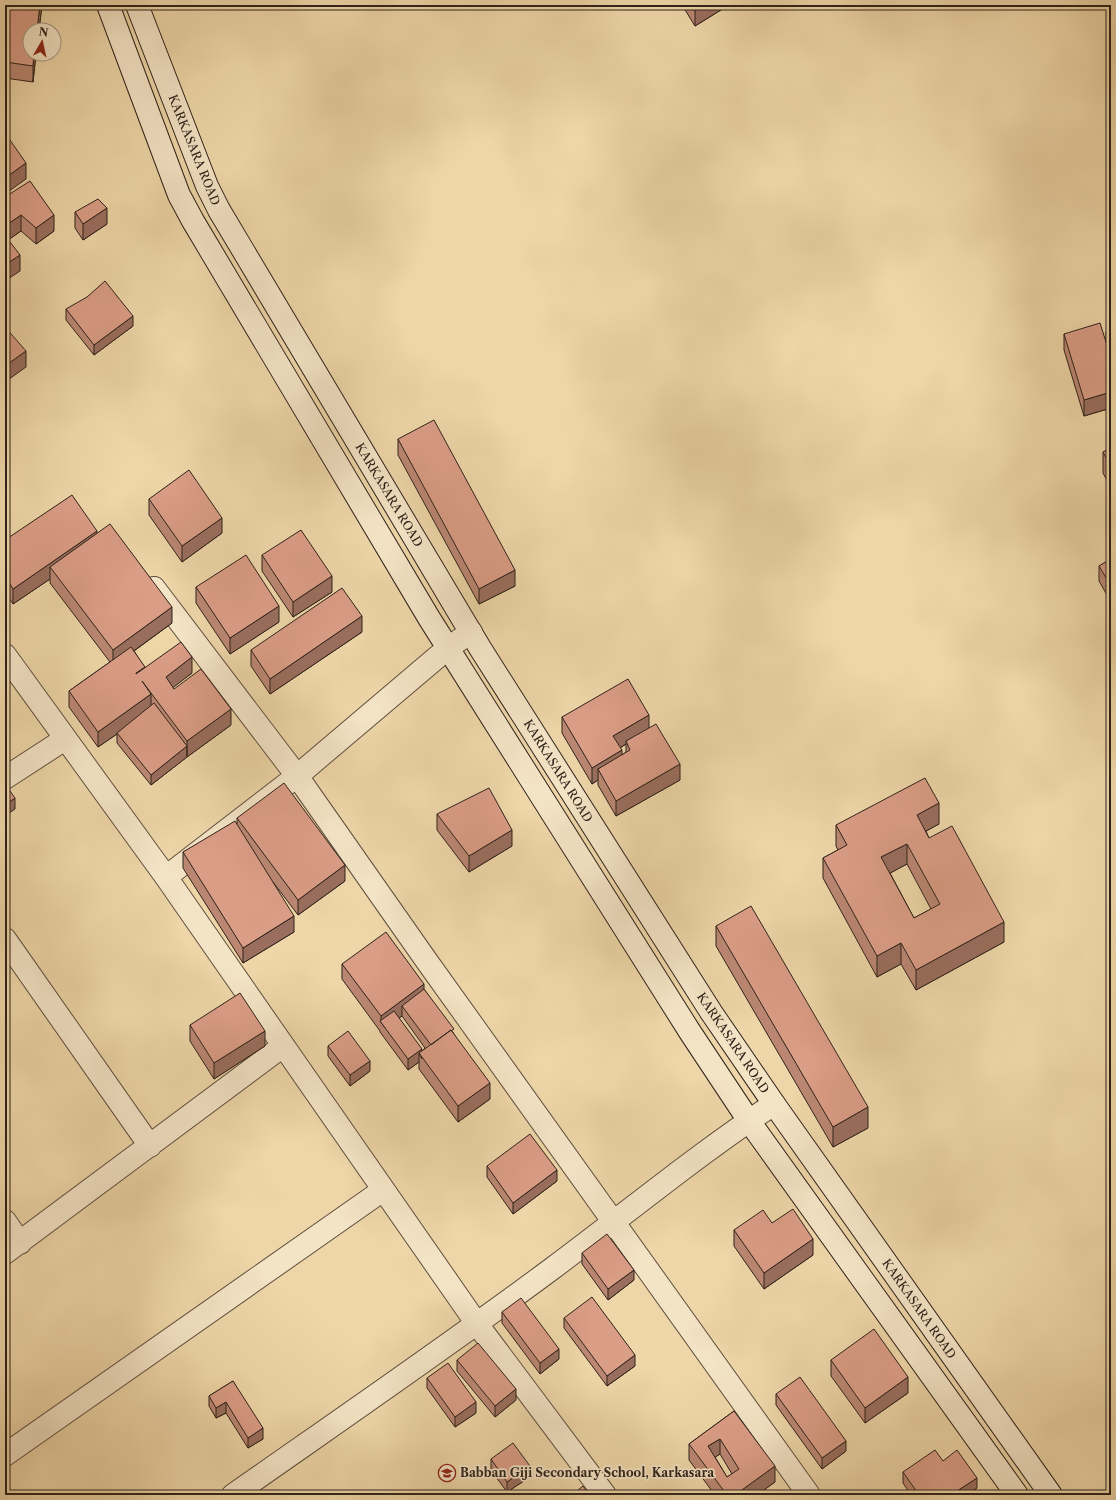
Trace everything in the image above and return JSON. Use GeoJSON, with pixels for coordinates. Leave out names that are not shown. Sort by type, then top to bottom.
{"type":"FeatureCollection","features":[{"type":"Feature","properties":{"kind":"street"},"geometry":{"type":"LineString","coordinates":[[108,5],[182,202],[448,648],[686,1026],[749,1121],[1016,1495]]}},
{"type":"Feature","properties":{"kind":"street","name":"KARKASARA ROAD"},"geometry":{"type":"LineString","coordinates":[[137,5],[207,186],[219,210],[471,632],[711,1012],[774,1104],[1052,1495]]}},
{"type":"Feature","properties":{"kind":"street"},"geometry":{"type":"LineString","coordinates":[[144,575],[297,776],[430,966],[809,1495]]}},
{"type":"Feature","properties":{"kind":"street"},"geometry":{"type":"LineString","coordinates":[[166,877],[297,776],[448,648],[471,632]]}},
{"type":"Feature","properties":{"kind":"street"},"geometry":{"type":"LineString","coordinates":[[5,655],[166,877],[477,1324],[605,1495]]}},
{"type":"Feature","properties":{"kind":"street"},"geometry":{"type":"LineString","coordinates":[[5,778],[65,739]]}},
{"type":"Feature","properties":{"kind":"street"},"geometry":{"type":"LineString","coordinates":[[5,939],[150,1146]]}},
{"type":"Feature","properties":{"kind":"street"},"geometry":{"type":"LineString","coordinates":[[5,1221],[13,1248],[283,1046]]}},
{"type":"Feature","properties":{"kind":"street"},"geometry":{"type":"LineString","coordinates":[[233,1495],[477,1324],[749,1121],[774,1104]]}},
{"type":"Feature","properties":{"kind":"street"},"geometry":{"type":"LineString","coordinates":[[5,1456],[383,1190]]}},
{"type":"Feature","properties":{"kind":"building"},"geometry":{"type":"Polygon","coordinates":[[[5,5],[40,5],[38,22],[22,22],[22,62],[33,62],[33,66],[5,62],[8,29],[5,29],[5,5]]]}},
{"type":"Feature","properties":{"kind":"building"},"geometry":{"type":"Polygon","coordinates":[[[692,5],[703,5],[695,10],[692,5]]]}},
{"type":"Feature","properties":{"kind":"building"},"geometry":{"type":"Polygon","coordinates":[[[5,133],[26,163],[5,178],[5,133]]]}},
{"type":"Feature","properties":{"kind":"building"},"geometry":{"type":"Polygon","coordinates":[[[30,181],[54,215],[36,228],[21,215],[5,226],[5,197],[30,181]]]}},
{"type":"Feature","properties":{"kind":"building"},"geometry":{"type":"Polygon","coordinates":[[[98,199],[107,208],[83,224],[75,212],[98,199]]]}},
{"type":"Feature","properties":{"kind":"building"},"geometry":{"type":"Polygon","coordinates":[[[10,242],[20,255],[5,265],[5,246],[10,242]]]}},
{"type":"Feature","properties":{"kind":"building"},"geometry":{"type":"Polygon","coordinates":[[[105,281],[133,316],[94,345],[66,309],[87,297],[105,281]]]}},
{"type":"Feature","properties":{"kind":"building"},"geometry":{"type":"Polygon","coordinates":[[[1100,323],[1111,358],[1111,392],[1084,400],[1064,334],[1100,323]]]}},
{"type":"Feature","properties":{"kind":"building"},"geometry":{"type":"Polygon","coordinates":[[[5,327],[26,351],[5,366],[5,327]]]}},
{"type":"Feature","properties":{"kind":"building"},"geometry":{"type":"Polygon","coordinates":[[[1111,330],[1111,349],[1106,332],[1111,330]]]}},
{"type":"Feature","properties":{"kind":"building"},"geometry":{"type":"Polygon","coordinates":[[[434,420],[515,570],[479,589],[398,439],[434,420]]]}},
{"type":"Feature","properties":{"kind":"building"},"geometry":{"type":"Polygon","coordinates":[[[1111,448],[1111,467],[1103,452],[1111,448]]]}},
{"type":"Feature","properties":{"kind":"building"},"geometry":{"type":"Polygon","coordinates":[[[189,470],[222,518],[182,546],[149,499],[189,470]]]}},
{"type":"Feature","properties":{"kind":"building"},"geometry":{"type":"Polygon","coordinates":[[[72,495],[97,531],[13,589],[5,576],[5,540],[72,495]]]}},
{"type":"Feature","properties":{"kind":"building"},"geometry":{"type":"Polygon","coordinates":[[[110,524],[172,607],[113,650],[50,567],[110,524]]]}},
{"type":"Feature","properties":{"kind":"building"},"geometry":{"type":"Polygon","coordinates":[[[301,530],[332,576],[293,602],[262,555],[301,530]]]}},
{"type":"Feature","properties":{"kind":"building"},"geometry":{"type":"Polygon","coordinates":[[[246,555],[279,606],[230,638],[196,587],[246,555]]]}},
{"type":"Feature","properties":{"kind":"building"},"geometry":{"type":"Polygon","coordinates":[[[1111,559],[1111,586],[1099,566],[1111,559]]]}},
{"type":"Feature","properties":{"kind":"building"},"geometry":{"type":"Polygon","coordinates":[[[342,588],[362,616],[270,679],[251,650],[342,588]]]}},
{"type":"Feature","properties":{"kind":"building"},"geometry":{"type":"Polygon","coordinates":[[[181,642],[192,657],[166,677],[174,689],[201,669],[231,709],[187,741],[142,681],[151,694],[98,732],[69,691],[131,647],[145,667],[136,674],[181,642]]]}},
{"type":"Feature","properties":{"kind":"building"},"geometry":{"type":"Polygon","coordinates":[[[628,679],[649,715],[613,736],[622,750],[592,768],[562,717],[628,679]]]}},
{"type":"Feature","properties":{"kind":"building"},"geometry":{"type":"Polygon","coordinates":[[[154,703],[187,746],[151,775],[117,733],[154,703]]]}},
{"type":"Feature","properties":{"kind":"building"},"geometry":{"type":"Polygon","coordinates":[[[656,724],[680,764],[616,801],[598,769],[630,750],[626,741],[656,724]]]}},
{"type":"Feature","properties":{"kind":"building"},"geometry":{"type":"Polygon","coordinates":[[[925,778],[939,803],[917,815],[929,838],[952,826],[1004,922],[916,970],[901,943],[877,956],[823,858],[847,845],[836,825],[925,778]],[[907,844],[881,857],[914,918],[940,904],[907,844]]]}},
{"type":"Feature","properties":{"kind":"building"},"geometry":{"type":"Polygon","coordinates":[[[284,783],[345,865],[298,900],[237,818],[284,783]]]}},
{"type":"Feature","properties":{"kind":"building"},"geometry":{"type":"Polygon","coordinates":[[[5,784],[15,798],[5,805],[5,784]]]}},
{"type":"Feature","properties":{"kind":"building"},"geometry":{"type":"Polygon","coordinates":[[[489,788],[512,830],[469,856],[437,814],[489,788]]]}},
{"type":"Feature","properties":{"kind":"building"},"geometry":{"type":"Polygon","coordinates":[[[235,821],[294,916],[243,948],[183,852],[235,821]]]}},
{"type":"Feature","properties":{"kind":"building"},"geometry":{"type":"Polygon","coordinates":[[[751,906],[868,1107],[833,1127],[716,926],[751,906]]]}},
{"type":"Feature","properties":{"kind":"building"},"geometry":{"type":"Polygon","coordinates":[[[386,932],[424,984],[381,1016],[342,964],[386,932]]]}},
{"type":"Feature","properties":{"kind":"building"},"geometry":{"type":"Polygon","coordinates":[[[424,989],[454,1029],[431,1045],[402,1006],[424,989]]]}},
{"type":"Feature","properties":{"kind":"building"},"geometry":{"type":"Polygon","coordinates":[[[240,993],[265,1031],[214,1063],[190,1025],[240,993]]]}},
{"type":"Feature","properties":{"kind":"building"},"geometry":{"type":"Polygon","coordinates":[[[394,1011],[422,1049],[408,1059],[380,1021],[394,1011]]]}},
{"type":"Feature","properties":{"kind":"building"},"geometry":{"type":"Polygon","coordinates":[[[451,1030],[490,1083],[458,1106],[419,1053],[451,1030]]]}},
{"type":"Feature","properties":{"kind":"building"},"geometry":{"type":"Polygon","coordinates":[[[348,1031],[370,1061],[350,1075],[328,1046],[348,1031]]]}},
{"type":"Feature","properties":{"kind":"building"},"geometry":{"type":"Polygon","coordinates":[[[530,1134],[557,1170],[513,1203],[487,1166],[530,1134]]]}},
{"type":"Feature","properties":{"kind":"building"},"geometry":{"type":"Polygon","coordinates":[[[793,1209],[813,1239],[764,1273],[734,1230],[763,1210],[772,1223],[793,1209]]]}},
{"type":"Feature","properties":{"kind":"building"},"geometry":{"type":"Polygon","coordinates":[[[607,1234],[634,1270],[608,1289],[582,1253],[607,1234]]]}},
{"type":"Feature","properties":{"kind":"building"},"geometry":{"type":"Polygon","coordinates":[[[592,1297],[635,1355],[607,1376],[564,1318],[592,1297]]]}},
{"type":"Feature","properties":{"kind":"building"},"geometry":{"type":"Polygon","coordinates":[[[521,1298],[559,1349],[540,1363],[502,1312],[521,1298]]]}},
{"type":"Feature","properties":{"kind":"building"},"geometry":{"type":"Polygon","coordinates":[[[874,1329],[908,1377],[865,1408],[831,1360],[874,1329]]]}},
{"type":"Feature","properties":{"kind":"building"},"geometry":{"type":"Polygon","coordinates":[[[478,1343],[516,1389],[495,1406],[457,1360],[478,1343]]]}},
{"type":"Feature","properties":{"kind":"building"},"geometry":{"type":"Polygon","coordinates":[[[448,1363],[476,1402],[455,1417],[427,1378],[448,1363]]]}},
{"type":"Feature","properties":{"kind":"building"},"geometry":{"type":"Polygon","coordinates":[[[800,1377],[846,1441],[822,1458],[776,1394],[800,1377]]]}},
{"type":"Feature","properties":{"kind":"building"},"geometry":{"type":"Polygon","coordinates":[[[233,1381],[263,1428],[248,1438],[226,1402],[216,1408],[209,1396],[233,1381]]]}},
{"type":"Feature","properties":{"kind":"building"},"geometry":{"type":"Polygon","coordinates":[[[734,1411],[775,1466],[735,1495],[727,1495],[689,1444],[734,1411]],[[720,1439],[708,1446],[727,1477],[739,1469],[720,1439]]]}},
{"type":"Feature","properties":{"kind":"building"},"geometry":{"type":"Polygon","coordinates":[[[513,1443],[530,1466],[507,1482],[491,1459],[513,1443]]]}},
{"type":"Feature","properties":{"kind":"building"},"geometry":{"type":"Polygon","coordinates":[[[935,1450],[943,1461],[957,1450],[977,1478],[951,1495],[919,1495],[903,1472],[935,1450]]]}},
{"type":"Feature","properties":{"kind":"building"},"geometry":{"type":"Polygon","coordinates":[[[583,1486],[590,1495],[572,1495],[583,1486]]]}},
{"type":"Feature","properties":{"kind":"place","name":"Babban Giji Secondary School, Karkasara"},"geometry":{"type":"Point","coordinates":[447,1473]}}]}
